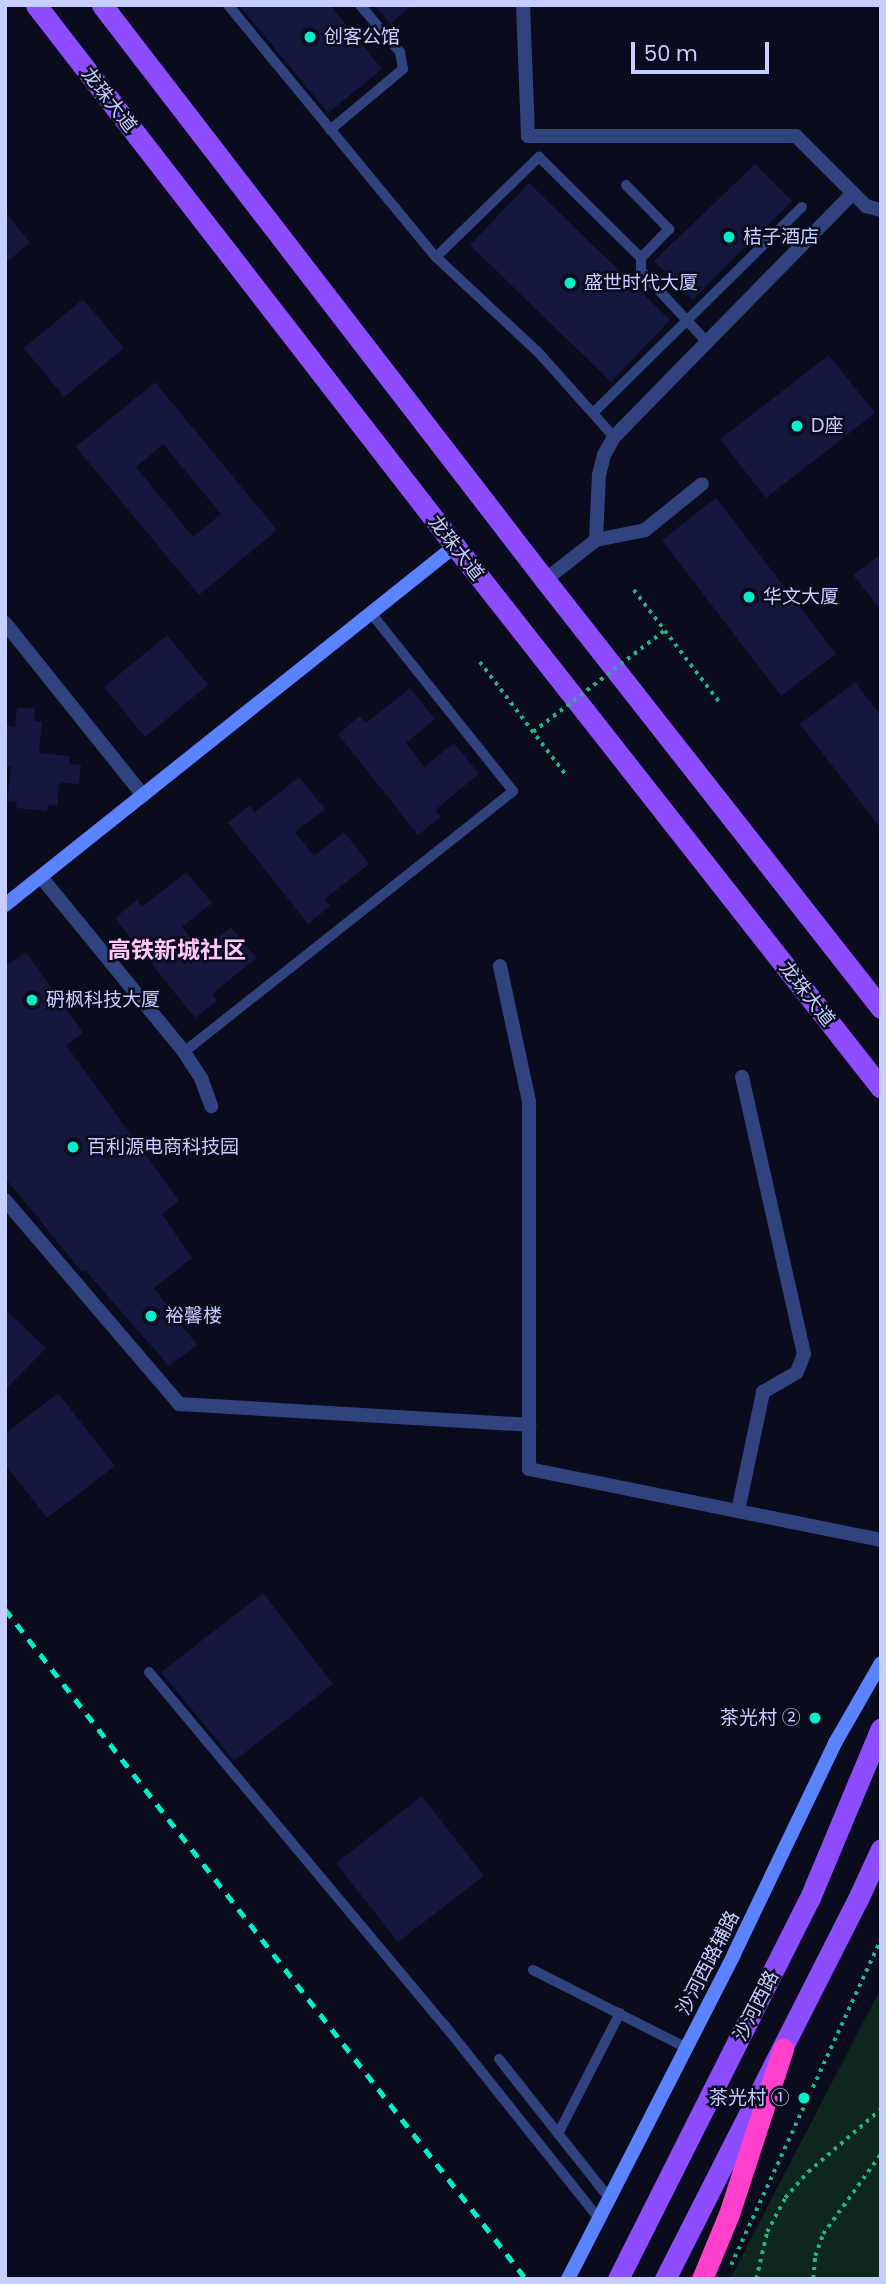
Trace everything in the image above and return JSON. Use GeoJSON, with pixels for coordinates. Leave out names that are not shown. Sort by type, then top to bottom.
{"type":"FeatureCollection","features":[{"type":"Feature","properties":{"kind":"highway"},"geometry":{"type":"LineString","coordinates":[[702,2279],[729,2214],[783,2049]]}},
{"type":"Feature","properties":{"kind":"main road","name":"龙珠大道"},"geometry":{"type":"LineString","coordinates":[[36,5],[454,546],[881,1088]]}},
{"type":"Feature","properties":{"kind":"main road"},"geometry":{"type":"LineString","coordinates":[[102,5],[545,580],[881,1008]]}},
{"type":"Feature","properties":{"kind":"main road"},"geometry":{"type":"LineString","coordinates":[[5,905],[454,546]]}},
{"type":"Feature","properties":{"kind":"main road","name":"沙河西路辅路"},"geometry":{"type":"LineString","coordinates":[[568,2279],[687,2048],[835,1743],[881,1664]]}},
{"type":"Feature","properties":{"kind":"main road","name":"沙河西路"},"geometry":{"type":"LineString","coordinates":[[618,2279],[809,1900],[881,1728]]}},
{"type":"Feature","properties":{"kind":"main road"},"geometry":{"type":"LineString","coordinates":[[665,2279],[783,2049],[881,1849]]}},
{"type":"Feature","properties":{"kind":"street"},"geometry":{"type":"LineString","coordinates":[[523,5],[528,136],[796,136],[852,194],[866,206],[881,210]]}},
{"type":"Feature","properties":{"kind":"street"},"geometry":{"type":"LineString","coordinates":[[596,540],[599,475],[614,436],[852,194]]}},
{"type":"Feature","properties":{"kind":"street"},"geometry":{"type":"LineString","coordinates":[[545,580],[596,540],[645,530],[702,484]]}},
{"type":"Feature","properties":{"kind":"street"},"geometry":{"type":"LineString","coordinates":[[5,622],[144,795]]}},
{"type":"Feature","properties":{"kind":"street"},"geometry":{"type":"LineString","coordinates":[[41,877],[184,1052],[201,1078],[211,1106]]}},
{"type":"Feature","properties":{"kind":"street"},"geometry":{"type":"LineString","coordinates":[[500,965],[529,1101],[529,1469],[881,1540]]}},
{"type":"Feature","properties":{"kind":"street"},"geometry":{"type":"LineString","coordinates":[[738,1511],[763,1392],[796,1372],[804,1354],[742,1077]]}},
{"type":"Feature","properties":{"kind":"street"},"geometry":{"type":"LineString","coordinates":[[5,1200],[179,1404],[529,1425]]}},
{"type":"Feature","properties":{"kind":"lane"},"geometry":{"type":"LineString","coordinates":[[228,5],[436,257],[538,352],[614,436]]}},
{"type":"Feature","properties":{"kind":"lane"},"geometry":{"type":"LineString","coordinates":[[330,130],[403,69],[400,52],[360,5]]}},
{"type":"Feature","properties":{"kind":"lane"},"geometry":{"type":"LineString","coordinates":[[436,257],[539,157],[641,258]]}},
{"type":"Feature","properties":{"kind":"lane"},"geometry":{"type":"LineString","coordinates":[[626,185],[669,229],[641,258],[641,271],[706,342]]}},
{"type":"Feature","properties":{"kind":"lane"},"geometry":{"type":"LineString","coordinates":[[594,412],[802,207]]}},
{"type":"Feature","properties":{"kind":"lane"},"geometry":{"type":"LineString","coordinates":[[184,1052],[513,791],[371,613]]}},
{"type":"Feature","properties":{"kind":"lane"},"geometry":{"type":"LineString","coordinates":[[149,1672],[446,2027],[599,2219]]}},
{"type":"Feature","properties":{"kind":"lane"},"geometry":{"type":"LineString","coordinates":[[533,1970],[687,2048]]}},
{"type":"Feature","properties":{"kind":"lane"},"geometry":{"type":"LineString","coordinates":[[558,2134],[620,2013]]}},
{"type":"Feature","properties":{"kind":"lane"},"geometry":{"type":"LineString","coordinates":[[499,2059],[610,2199]]}},
{"type":"Feature","properties":{"kind":"path"},"geometry":{"type":"LineString","coordinates":[[634,590],[721,704]]}},
{"type":"Feature","properties":{"kind":"path"},"geometry":{"type":"LineString","coordinates":[[533,732],[665,630]]}},
{"type":"Feature","properties":{"kind":"path"},"geometry":{"type":"LineString","coordinates":[[480,662],[567,776]]}},
{"type":"Feature","properties":{"kind":"path"},"geometry":{"type":"LineString","coordinates":[[731,2266],[881,1939]]}},
{"type":"Feature","properties":{"kind":"path"},"geometry":{"type":"LineString","coordinates":[[756,2279],[766,2232],[785,2198],[808,2172],[881,2109]]}},
{"type":"Feature","properties":{"kind":"path"},"geometry":{"type":"LineString","coordinates":[[813,2279],[815,2256],[823,2234],[881,2154]]}},
{"type":"Feature","properties":{"kind":"green space"},"geometry":{"type":"Polygon","coordinates":[[[881,1988],[881,2279],[730,2279],[881,1988]]]}},
{"type":"Feature","properties":{"kind":"building","name":"创客公馆"},"geometry":{"type":"Polygon","coordinates":[[[239,5],[330,5],[382,69],[328,113],[239,5]]]}},
{"type":"Feature","properties":{"kind":"building"},"geometry":{"type":"Polygon","coordinates":[[[375,5],[413,5],[390,24],[375,5]]]}},
{"type":"Feature","properties":{"kind":"building","name":"桔子酒店"},"geometry":{"type":"Polygon","coordinates":[[[755,164],[792,201],[693,299],[654,261],[755,164]]]}},
{"type":"Feature","properties":{"kind":"building","name":"盛世时代大厦"},"geometry":{"type":"Polygon","coordinates":[[[529,183],[670,320],[611,382],[470,245],[529,183]]]}},
{"type":"Feature","properties":{"kind":"building"},"geometry":{"type":"Polygon","coordinates":[[[5,211],[30,243],[5,263],[5,211]]]}},
{"type":"Feature","properties":{"kind":"building"},"geometry":{"type":"Polygon","coordinates":[[[83,299],[124,348],[64,397],[24,348],[83,299]]]}},
{"type":"Feature","properties":{"kind":"building","name":"D座"},"geometry":{"type":"Polygon","coordinates":[[[829,355],[875,413],[766,498],[720,439],[829,355]]]}},
{"type":"Feature","properties":{"kind":"building"},"geometry":{"type":"Polygon","coordinates":[[[155,382],[277,530],[199,595],[76,447],[155,382]],[[163,444],[136,467],[193,537],[221,514],[163,444]]]}},
{"type":"Feature","properties":{"kind":"building","name":"华文大厦"},"geometry":{"type":"Polygon","coordinates":[[[716,498],[836,654],[781,696],[662,540],[716,498]]]}},
{"type":"Feature","properties":{"kind":"building"},"geometry":{"type":"Polygon","coordinates":[[[881,554],[881,610],[853,575],[881,554]]]}},
{"type":"Feature","properties":{"kind":"building"},"geometry":{"type":"Polygon","coordinates":[[[167,635],[208,685],[145,737],[104,687],[167,635]]]}},
{"type":"Feature","properties":{"kind":"building"},"geometry":{"type":"Polygon","coordinates":[[[855,682],[881,716],[881,829],[800,724],[855,682]]]}},
{"type":"Feature","properties":{"kind":"building"},"geometry":{"type":"Polygon","coordinates":[[[410,688],[435,719],[406,743],[424,767],[454,743],[479,774],[435,810],[441,817],[418,835],[338,734],[360,716],[366,723],[410,688]]]}},
{"type":"Feature","properties":{"kind":"building"},"geometry":{"type":"Polygon","coordinates":[[[17,707],[35,709],[34,721],[42,722],[39,753],[70,756],[69,764],[81,765],[79,784],[60,782],[57,806],[48,805],[47,811],[16,808],[17,802],[7,801],[11,767],[5,766],[5,725],[15,727],[17,707]]]}},
{"type":"Feature","properties":{"kind":"building"},"geometry":{"type":"Polygon","coordinates":[[[299,777],[325,809],[295,832],[314,856],[344,832],[369,864],[325,899],[330,906],[308,924],[228,823],[250,805],[255,812],[299,777]]]}},
{"type":"Feature","properties":{"kind":"building"},"geometry":{"type":"Polygon","coordinates":[[[186,872],[212,903],[182,927],[201,951],[231,927],[256,958],[212,994],[217,1001],[195,1018],[115,918],[137,900],[142,907],[186,872]]]}},
{"type":"Feature","properties":{"kind":"building"},"geometry":{"type":"Polygon","coordinates":[[[26,952],[83,1033],[66,1045],[179,1201],[162,1214],[192,1258],[154,1288],[197,1345],[169,1366],[85,1270],[82,1272],[5,1178],[5,966],[26,952]]]}},
{"type":"Feature","properties":{"kind":"building"},"geometry":{"type":"Polygon","coordinates":[[[5,1309],[46,1348],[5,1390],[5,1309]]]}},
{"type":"Feature","properties":{"kind":"building"},"geometry":{"type":"Polygon","coordinates":[[[58,1393],[115,1466],[47,1518],[5,1464],[5,1434],[58,1393]]]}},
{"type":"Feature","properties":{"kind":"building"},"geometry":{"type":"Polygon","coordinates":[[[263,1593],[333,1684],[234,1761],[161,1672],[263,1593]]]}},
{"type":"Feature","properties":{"kind":"building"},"geometry":{"type":"Polygon","coordinates":[[[422,1796],[484,1876],[398,1942],[336,1863],[422,1796]]]}},
{"type":"Feature","properties":{"kind":"railway"},"geometry":{"type":"LineString","coordinates":[[5,1609],[526,2279]]}},
{"type":"Feature","properties":{"kind":"place","name":"创客公馆"},"geometry":{"type":"Point","coordinates":[310,37]}},
{"type":"Feature","properties":{"kind":"place","name":"桔子酒店"},"geometry":{"type":"Point","coordinates":[729,237]}},
{"type":"Feature","properties":{"kind":"place","name":"盛世时代大厦"},"geometry":{"type":"Point","coordinates":[570,283]}},
{"type":"Feature","properties":{"kind":"place","name":"D座"},"geometry":{"type":"Point","coordinates":[797,426]}},
{"type":"Feature","properties":{"kind":"place","name":"华文大厦"},"geometry":{"type":"Point","coordinates":[749,597]}},
{"type":"Feature","properties":{"kind":"place","name":"砃枫科技大厦"},"geometry":{"type":"Point","coordinates":[32,1000]}},
{"type":"Feature","properties":{"kind":"place","name":"百利源电商科技园"},"geometry":{"type":"Point","coordinates":[73,1147]}},
{"type":"Feature","properties":{"kind":"place","name":"裕馨楼"},"geometry":{"type":"Point","coordinates":[151,1316]}},
{"type":"Feature","properties":{"kind":"place","name":"茶光村 ②"},"geometry":{"type":"Point","coordinates":[815,1718]}},
{"type":"Feature","properties":{"kind":"place","name":"茶光村 ①"},"geometry":{"type":"Point","coordinates":[804,2098]}},
{"type":"Feature","properties":{"kind":"district","name":"高铁新城社区"},"geometry":{"type":"Point","coordinates":[177,950]}}]}
